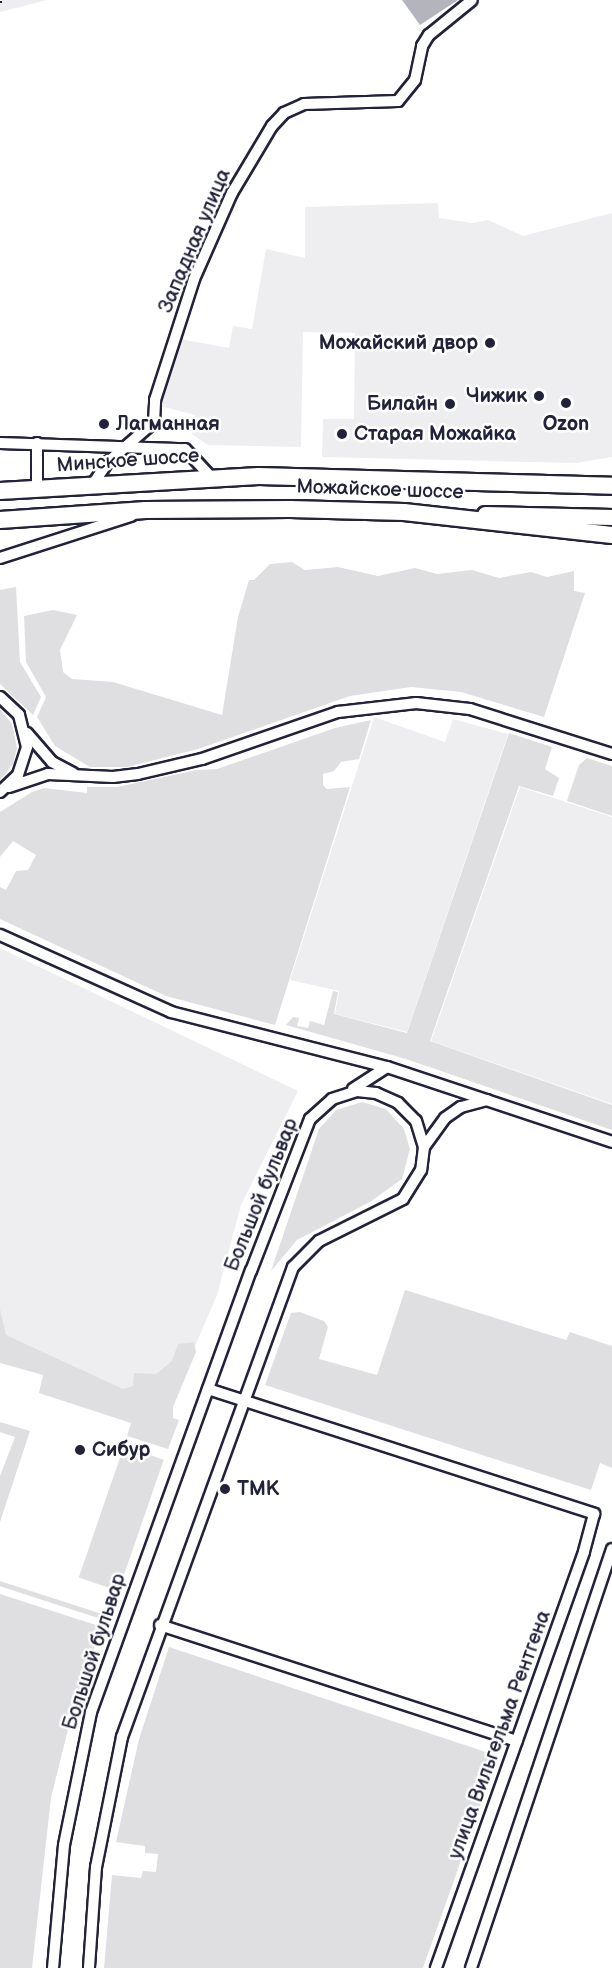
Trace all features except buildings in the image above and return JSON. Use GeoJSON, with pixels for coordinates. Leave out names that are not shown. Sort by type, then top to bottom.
{"type":"FeatureCollection","features":[{"type":"Feature","properties":{"kind":"highway","name":"Минское шоссе"},"geometry":{"type":"LineString","coordinates":[[0,491],[259,476]]}},
{"type":"Feature","properties":{"kind":"highway","name":"Можайское шоссе"},"geometry":{"type":"LineString","coordinates":[[259,476],[612,486]]}},
{"type":"Feature","properties":{"kind":"highway","name":"Можайское шоссе"},"geometry":{"type":"LineString","coordinates":[[146,510],[404,512]]}},
{"type":"Feature","properties":{"kind":"highway"},"geometry":{"type":"LineString","coordinates":[[0,520],[146,510]]}},
{"type":"Feature","properties":{"kind":"highway"},"geometry":{"type":"LineString","coordinates":[[404,512],[612,535]]}},
{"type":"Feature","properties":{"kind":"main road","name":"Можайское шоссе"},"geometry":{"type":"LineString","coordinates":[[404,512],[612,517]]}},
{"type":"Feature","properties":{"kind":"street","name":"Западная улица"},"geometry":{"type":"LineString","coordinates":[[126,446],[154,422],[155,400],[194,279],[232,193],[272,126],[284,113],[304,104],[398,101],[415,80],[422,46],[429,34],[472,0]]}},
{"type":"Feature","properties":{"kind":"street"},"geometry":{"type":"LineString","coordinates":[[0,443],[184,449],[211,477]]}},
{"type":"Feature","properties":{"kind":"street"},"geometry":{"type":"LineString","coordinates":[[37,443],[37,488]]}},
{"type":"Feature","properties":{"kind":"street"},"geometry":{"type":"LineString","coordinates":[[93,484],[108,462],[126,446]]}},
{"type":"Feature","properties":{"kind":"street"},"geometry":{"type":"LineString","coordinates":[[0,558],[146,510]]}},
{"type":"Feature","properties":{"kind":"street"},"geometry":{"type":"LineString","coordinates":[[0,697],[19,715],[26,732],[52,762],[78,776]]}},
{"type":"Feature","properties":{"kind":"street"},"geometry":{"type":"LineString","coordinates":[[4,790],[48,774],[78,776],[138,774],[202,759],[338,712],[416,703],[470,709],[612,754]]}},
{"type":"Feature","properties":{"kind":"street"},"geometry":{"type":"LineString","coordinates":[[4,790],[25,762],[26,732]]}},
{"type":"Feature","properties":{"kind":"street"},"geometry":{"type":"LineString","coordinates":[[0,935],[171,1012],[387,1067],[612,1142]]}},
{"type":"Feature","properties":{"kind":"street","name":"Большой бульвар"},"geometry":{"type":"LineString","coordinates":[[53,1968],[64,1845],[91,1712],[208,1389],[310,1119],[323,1104],[346,1093],[387,1067]]}},
{"type":"Feature","properties":{"kind":"street"},"geometry":{"type":"LineString","coordinates":[[89,1968],[96,1867],[122,1737],[160,1625],[293,1267],[320,1241],[403,1199],[421,1170],[424,1147],[416,1121],[398,1103],[367,1091],[346,1093]]}},
{"type":"Feature","properties":{"kind":"street"},"geometry":{"type":"LineString","coordinates":[[424,1147],[445,1118],[487,1100]]}},
{"type":"Feature","properties":{"kind":"street"},"geometry":{"type":"LineString","coordinates":[[208,1389],[243,1401]]}},
{"type":"Feature","properties":{"kind":"street","name":"улица Вильгельма Рентгена"},"geometry":{"type":"LineString","coordinates":[[243,1401],[594,1514],[517,1741],[436,1968]]}},
{"type":"Feature","properties":{"kind":"street"},"geometry":{"type":"LineString","coordinates":[[471,1968],[612,1549]]}},
{"type":"Feature","properties":{"kind":"street"},"geometry":{"type":"LineString","coordinates":[[160,1625],[517,1741]]}},
{"type":"Feature","properties":{"kind":"shaded area"},"geometry":{"type":"Polygon","coordinates":[[[0,0],[47,0],[0,12],[0,0]]]}},
{"type":"Feature","properties":{"kind":"shaded area"},"geometry":{"type":"Polygon","coordinates":[[[402,0],[458,0],[420,25],[402,0]]]}},
{"type":"Feature","properties":{"kind":"shaded area"},"geometry":{"type":"Polygon","coordinates":[[[438,203],[439,218],[472,223],[488,220],[523,236],[612,213],[612,457],[576,463],[322,457],[323,419],[354,419],[355,333],[303,332],[301,447],[208,445],[192,434],[195,415],[160,406],[180,339],[229,348],[233,326],[252,329],[266,249],[305,258],[305,207],[438,203]]]}},
{"type":"Feature","properties":{"kind":"shaded area"},"geometry":{"type":"Polygon","coordinates":[[[292,562],[305,570],[338,567],[378,576],[415,568],[437,574],[472,570],[499,578],[531,572],[547,577],[574,571],[574,591],[585,593],[544,717],[461,692],[411,687],[350,696],[198,749],[127,767],[90,767],[55,746],[37,717],[46,697],[26,662],[24,616],[53,610],[77,615],[60,650],[63,672],[72,679],[113,682],[222,715],[238,617],[249,580],[254,580],[270,564],[292,562]]]}},
{"type":"Feature","properties":{"kind":"shaded area"},"geometry":{"type":"Polygon","coordinates":[[[16,587],[20,662],[41,697],[33,715],[0,684],[0,590],[16,587]]]}},
{"type":"Feature","properties":{"kind":"shaded area"},"geometry":{"type":"Polygon","coordinates":[[[0,709],[12,724],[17,748],[13,764],[0,780],[0,709]]]}},
{"type":"Feature","properties":{"kind":"shaded area"},"geometry":{"type":"Polygon","coordinates":[[[374,717],[445,742],[453,719],[508,734],[407,1032],[335,1014],[339,991],[290,980],[374,717]]]}},
{"type":"Feature","properties":{"kind":"shaded area"},"geometry":{"type":"Polygon","coordinates":[[[371,720],[359,759],[341,762],[334,771],[323,774],[323,785],[327,789],[350,787],[275,1025],[166,996],[0,919],[0,887],[6,890],[16,871],[28,870],[36,855],[13,841],[0,857],[0,812],[32,792],[44,788],[87,793],[87,787],[117,787],[197,770],[217,769],[335,728],[371,720]]]}},
{"type":"Feature","properties":{"kind":"shaded area"},"geometry":{"type":"Polygon","coordinates":[[[509,733],[552,747],[545,769],[559,778],[553,796],[519,786],[430,1041],[612,1105],[612,1130],[406,1059],[286,1025],[293,1017],[299,1018],[297,1026],[308,1028],[310,1021],[324,1025],[333,991],[338,992],[334,1014],[407,1033],[509,733]]]}},
{"type":"Feature","properties":{"kind":"shaded area"},"geometry":{"type":"Polygon","coordinates":[[[587,758],[612,766],[612,816],[567,801],[579,765],[587,758]]]}},
{"type":"Feature","properties":{"kind":"shaded area"},"geometry":{"type":"Polygon","coordinates":[[[520,787],[612,817],[612,1104],[431,1041],[520,787]]]}},
{"type":"Feature","properties":{"kind":"shaded area"},"geometry":{"type":"Polygon","coordinates":[[[0,948],[298,1091],[241,1205],[217,1295],[166,1414],[0,1338],[0,948]]]}},
{"type":"Feature","properties":{"kind":"shaded area"},"geometry":{"type":"Polygon","coordinates":[[[362,1102],[386,1109],[404,1129],[410,1149],[402,1179],[370,1202],[297,1240],[271,1271],[319,1129],[336,1110],[362,1102]]]}},
{"type":"Feature","properties":{"kind":"shaded area"},"geometry":{"type":"Polygon","coordinates":[[[405,1290],[566,1340],[570,1332],[612,1346],[612,1468],[600,1463],[591,1490],[265,1385],[291,1313],[300,1312],[324,1321],[328,1327],[319,1359],[377,1375],[405,1290]]]}},
{"type":"Feature","properties":{"kind":"shaded area"},"geometry":{"type":"Polygon","coordinates":[[[0,1309],[6,1335],[123,1389],[133,1386],[134,1373],[156,1374],[172,1361],[178,1344],[194,1342],[196,1352],[173,1407],[173,1418],[179,1420],[168,1449],[127,1436],[131,1423],[39,1393],[43,1375],[0,1363],[0,1309]]]}},
{"type":"Feature","properties":{"kind":"shaded area"},"geometry":{"type":"Polygon","coordinates":[[[0,1422],[30,1431],[0,1522],[0,1476],[15,1437],[0,1432],[0,1422]]]}},
{"type":"Feature","properties":{"kind":"shaded area"},"geometry":{"type":"Polygon","coordinates":[[[124,1446],[164,1460],[118,1591],[79,1577],[124,1446]]]}},
{"type":"Feature","properties":{"kind":"shaded area"},"geometry":{"type":"Polygon","coordinates":[[[0,1581],[107,1616],[105,1620],[0,1586],[0,1581]]]}},
{"type":"Feature","properties":{"kind":"shaded area"},"geometry":{"type":"Polygon","coordinates":[[[0,1594],[102,1627],[73,1709],[51,1798],[32,1968],[0,1968],[0,1594]]]}},
{"type":"Feature","properties":{"kind":"shaded area"},"geometry":{"type":"Polygon","coordinates":[[[169,1647],[498,1756],[423,1968],[104,1968],[112,1875],[141,1878],[143,1871],[156,1872],[158,1854],[145,1853],[145,1846],[116,1842],[139,1739],[169,1647]]]}},
{"type":"Feature","properties":{"kind":"place","name":"Можайский двор"},"geometry":{"type":"Point","coordinates":[490,343]}},
{"type":"Feature","properties":{"kind":"place","name":"Чижик"},"geometry":{"type":"Point","coordinates":[539,396]}},
{"type":"Feature","properties":{"kind":"place","name":"Ozon"},"geometry":{"type":"Point","coordinates":[566,403]}},
{"type":"Feature","properties":{"kind":"place","name":"Билайн"},"geometry":{"type":"Point","coordinates":[450,404]}},
{"type":"Feature","properties":{"kind":"place","name":"Лагманная"},"geometry":{"type":"Point","coordinates":[104,424]}},
{"type":"Feature","properties":{"kind":"place","name":"Старая Можайка"},"geometry":{"type":"Point","coordinates":[342,434]}},
{"type":"Feature","properties":{"kind":"place","name":"Сибур"},"geometry":{"type":"Point","coordinates":[80,1450]}},
{"type":"Feature","properties":{"kind":"place","name":"ТМК"},"geometry":{"type":"Point","coordinates":[225,1489]}}]}
